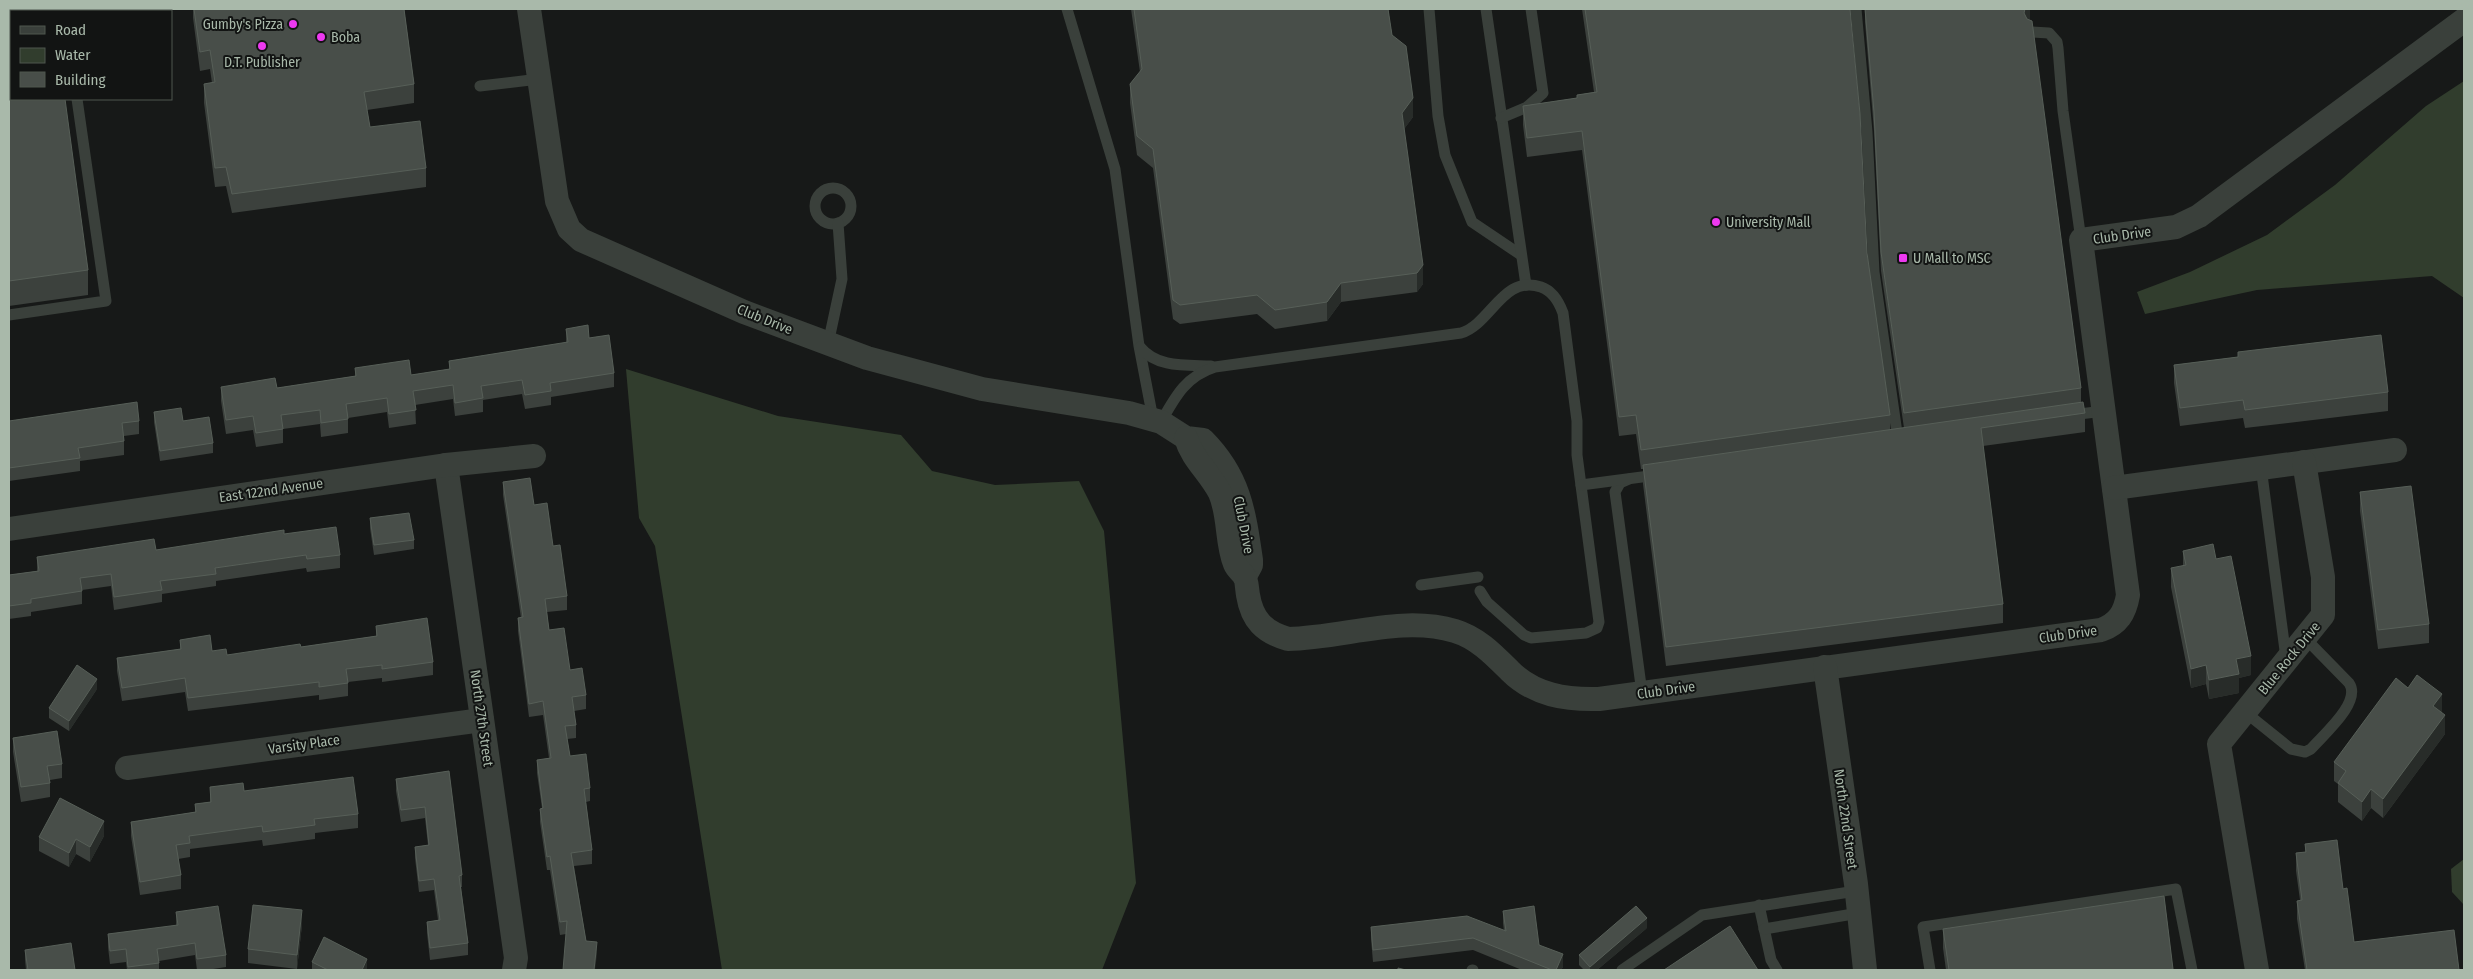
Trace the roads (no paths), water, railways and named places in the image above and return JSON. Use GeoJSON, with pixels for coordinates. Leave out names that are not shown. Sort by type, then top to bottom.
{"type":"FeatureCollection","features":[{"type":"Feature","properties":{"kind":"street","name":"Club Drive"},"geometry":{"type":"LineString","coordinates":[[529,9],[556,201],[569,228],[581,240],[744,312],[828,344],[922,374],[982,390],[1130,412],[1157,421],[1186,438],[1203,440],[1220,458],[1234,482],[1243,508],[1251,560],[1251,565],[1245,576],[1255,619],[1275,635],[1288,639],[1299,639],[1406,626],[1441,627],[1474,639],[1527,684],[1545,693],[1580,699],[1642,693],[2109,627],[2123,614],[2128,596],[2081,240],[2164,229],[2188,222],[2199,216],[2464,20]]}},
{"type":"Feature","properties":{"kind":"street"},"geometry":{"type":"LineString","coordinates":[[2114,488],[2395,450]]}},
{"type":"Feature","properties":{"kind":"street","name":"East 122nd Avenue"},"geometry":{"type":"LineString","coordinates":[[9,529],[446,465],[534,456]]}},
{"type":"Feature","properties":{"kind":"street","name":"Blue Rock Drive"},"geometry":{"type":"LineString","coordinates":[[2257,970],[2218,744],[2323,615],[2323,576],[2304,462]]}},
{"type":"Feature","properties":{"kind":"street","name":"North 27th Street"},"geometry":{"type":"LineString","coordinates":[[446,465],[516,958],[514,970]]}},
{"type":"Feature","properties":{"kind":"street","name":"North 22nd Street"},"geometry":{"type":"LineString","coordinates":[[1825,667],[1858,902],[1865,970]]}},
{"type":"Feature","properties":{"kind":"street","name":"Varsity Place"},"geometry":{"type":"LineString","coordinates":[[127,768],[482,720]]}},
{"type":"Feature","properties":{"kind":"lane"},"geometry":{"type":"LineString","coordinates":[[1067,9],[1115,169],[1139,346],[1157,421]]}},
{"type":"Feature","properties":{"kind":"lane"},"geometry":{"type":"LineString","coordinates":[[1429,9],[1438,116],[1446,155],[1472,222],[1521,255]]}},
{"type":"Feature","properties":{"kind":"lane"},"geometry":{"type":"LineString","coordinates":[[1486,9],[1526,285]]}},
{"type":"Feature","properties":{"kind":"lane"},"geometry":{"type":"LineString","coordinates":[[1501,118],[1527,107],[1543,93],[1531,9]]}},
{"type":"Feature","properties":{"kind":"lane"},"geometry":{"type":"LineString","coordinates":[[1860,13],[1868,132],[1874,272],[1897,440]]}},
{"type":"Feature","properties":{"kind":"lane"},"geometry":{"type":"LineString","coordinates":[[2031,32],[2048,33],[2057,42],[2061,69],[2063,111],[2081,240]]}},
{"type":"Feature","properties":{"kind":"lane"},"geometry":{"type":"LineString","coordinates":[[480,86],[539,79]]}},
{"type":"Feature","properties":{"kind":"lane"},"geometry":{"type":"LineString","coordinates":[[9,314],[106,301],[77,100]]}},
{"type":"Feature","properties":{"kind":"lane"},"geometry":{"type":"LineString","coordinates":[[828,344],[842,279],[838,223]]}},
{"type":"Feature","properties":{"kind":"lane"},"geometry":{"type":"LineString","coordinates":[[1139,346],[1149,358],[1170,364],[1215,366],[1460,333],[1476,325],[1508,292],[1526,285],[1544,288],[1551,293],[1563,313],[1576,405],[1577,455],[1599,616],[1597,628],[1586,633],[1531,638],[1524,635],[1487,602],[1480,591]]}},
{"type":"Feature","properties":{"kind":"lane"},"geometry":{"type":"LineString","coordinates":[[1157,421],[1184,385],[1197,374],[1215,366]]}},
{"type":"Feature","properties":{"kind":"lane"},"geometry":{"type":"LineString","coordinates":[[2055,418],[2104,411]]}},
{"type":"Feature","properties":{"kind":"lane"},"geometry":{"type":"LineString","coordinates":[[2261,467],[2286,660]]}},
{"type":"Feature","properties":{"kind":"lane"},"geometry":{"type":"LineString","coordinates":[[1641,473],[1620,483],[1614,492],[1642,693]]}},
{"type":"Feature","properties":{"kind":"lane"},"geometry":{"type":"LineString","coordinates":[[1581,485],[1670,473]]}},
{"type":"Feature","properties":{"kind":"lane"},"geometry":{"type":"LineString","coordinates":[[1421,585],[1478,577]]}},
{"type":"Feature","properties":{"kind":"lane"},"geometry":{"type":"LineString","coordinates":[[2244,712],[2291,749],[2305,752],[2311,749],[2349,705],[2353,696],[2353,689],[2305,638]]}},
{"type":"Feature","properties":{"kind":"lane"},"geometry":{"type":"LineString","coordinates":[[1930,970],[1923,927],[2176,889],[2192,970]]}},
{"type":"Feature","properties":{"kind":"lane"},"geometry":{"type":"LineString","coordinates":[[1622,970],[1702,915],[1760,905],[1858,902]]}},
{"type":"Feature","properties":{"kind":"lane"},"geometry":{"type":"LineString","coordinates":[[1764,929],[1858,902]]}},
{"type":"Feature","properties":{"kind":"lane"},"geometry":{"type":"LineString","coordinates":[[1760,905],[1771,960],[1777,970]]}},
{"type":"Feature","properties":{"kind":"water"},"geometry":{"type":"Polygon","coordinates":[[[2464,81],[2464,298],[2432,276],[2257,290],[2145,314],[2137,292],[2190,272],[2267,235],[2335,185],[2426,106],[2464,81]]]}},
{"type":"Feature","properties":{"kind":"water"},"geometry":{"type":"Polygon","coordinates":[[[626,369],[778,416],[901,435],[932,471],[995,485],[1079,481],[1104,531],[1136,883],[1102,970],[722,970],[655,546],[639,518],[626,369]]]}},
{"type":"Feature","properties":{"kind":"water"},"geometry":{"type":"Polygon","coordinates":[[[2464,859],[2464,905],[2452,892],[2451,869],[2464,859]]]}},
{"type":"Feature","properties":{"kind":"place","name":"Gumby's Pizza"},"geometry":{"type":"Point","coordinates":[293,24]}},
{"type":"Feature","properties":{"kind":"place","name":"Boba"},"geometry":{"type":"Point","coordinates":[321,37]}},
{"type":"Feature","properties":{"kind":"place","name":"D.T. Publisher"},"geometry":{"type":"Point","coordinates":[262,46]}},
{"type":"Feature","properties":{"kind":"place","name":"University Mall"},"geometry":{"type":"Point","coordinates":[1716,222]}},
{"type":"Feature","properties":{"kind":"place","name":"U Mall to MSC"},"geometry":{"type":"Point","coordinates":[1903,258]}}]}
